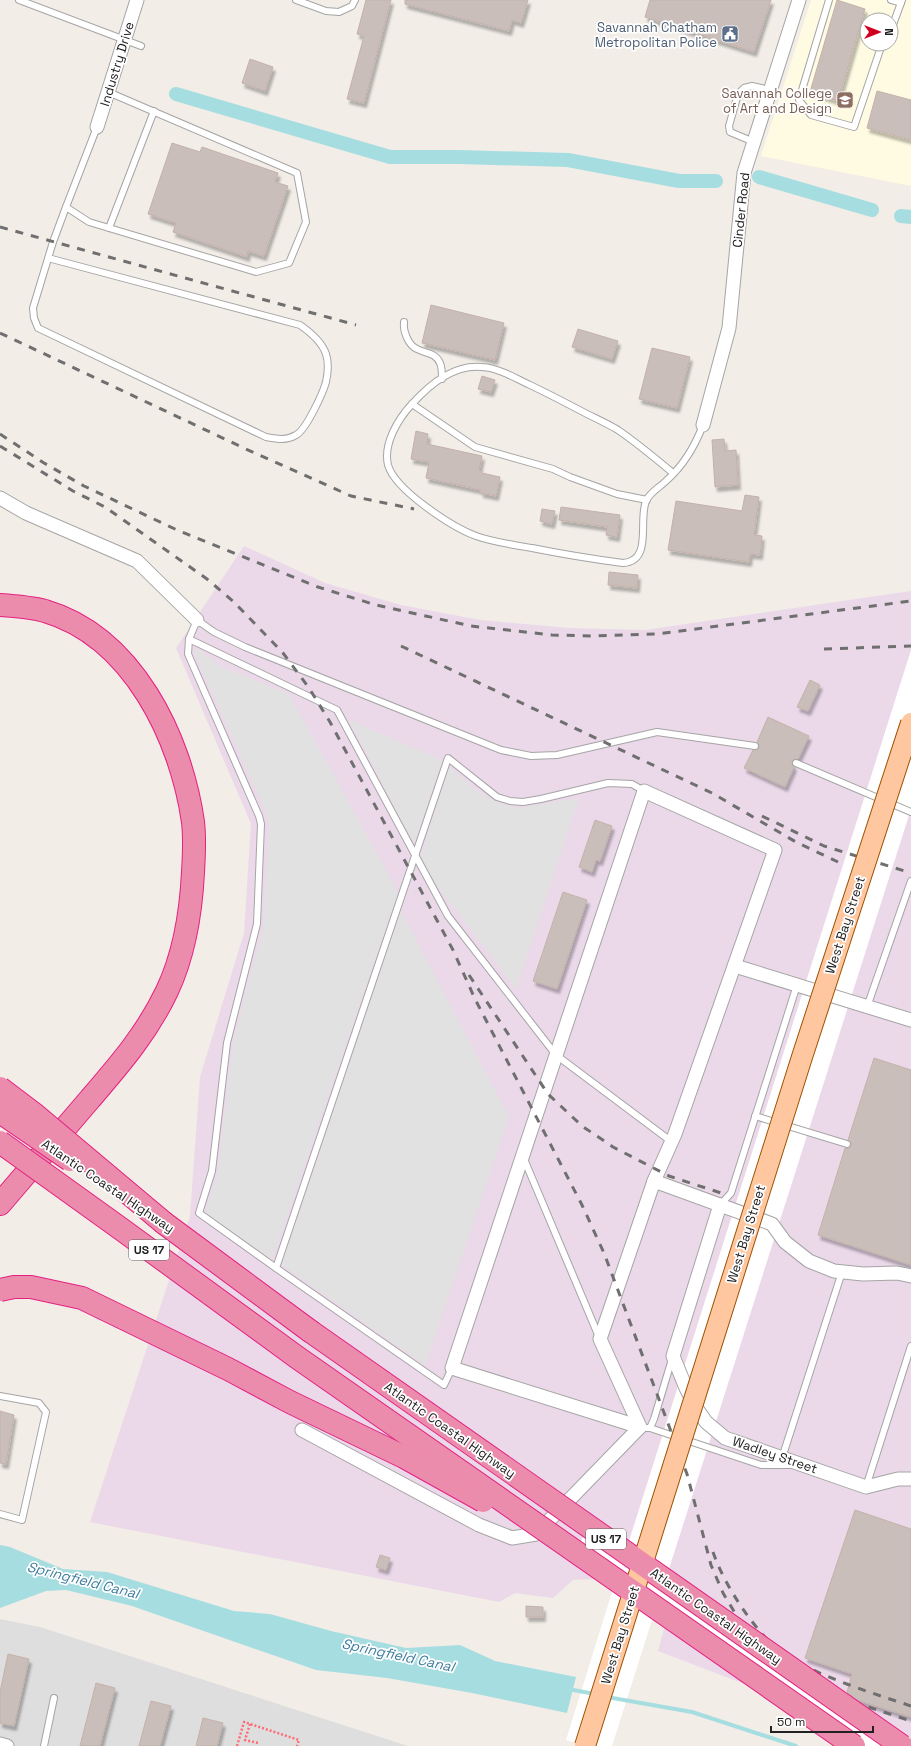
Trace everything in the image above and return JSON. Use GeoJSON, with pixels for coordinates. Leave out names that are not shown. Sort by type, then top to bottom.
{"type":"FeatureCollection","features":[{"type":"Feature","properties":{"kind":"highway"},"geometry":{"type":"LineString","coordinates":[[0,605],[25,607],[46,611],[68,620],[86,630],[115,654],[147,693],[160,716],[175,751],[186,785],[193,824],[194,856],[188,927],[181,956],[156,1013],[130,1052],[0,1204]]}},
{"type":"Feature","properties":{"kind":"highway"},"geometry":{"type":"LineString","coordinates":[[0,1088],[33,1113],[164,1223]]}},
{"type":"Feature","properties":{"kind":"highway","name":"Atlantic Coastal Highway"},"geometry":{"type":"LineString","coordinates":[[0,1112],[164,1223],[310,1331],[902,1746]]}},
{"type":"Feature","properties":{"kind":"highway","name":"Atlantic Coastal Highway"},"geometry":{"type":"LineString","coordinates":[[0,1142],[298,1358],[854,1746]]}},
{"type":"Feature","properties":{"kind":"highway"},"geometry":{"type":"LineString","coordinates":[[0,1290],[14,1287],[32,1287],[82,1298],[404,1457],[450,1484],[560,1540]]}},
{"type":"Feature","properties":{"kind":"main road","name":"West Bay Street"},"geometry":{"type":"LineString","coordinates":[[585,1746],[799,1065],[911,723]]}},
{"type":"Feature","properties":{"kind":"street","name":"Industry Drive"},"geometry":{"type":"LineString","coordinates":[[97,127],[137,0]]}},
{"type":"Feature","properties":{"kind":"street","name":"Cinder Road"},"geometry":{"type":"LineString","coordinates":[[703,425],[729,328],[744,173],[799,0]]}},
{"type":"Feature","properties":{"kind":"street"},"geometry":{"type":"LineString","coordinates":[[0,498],[26,513],[137,561],[196,620]]}},
{"type":"Feature","properties":{"kind":"street"},"geometry":{"type":"LineString","coordinates":[[644,791],[775,850],[672,1142],[654,1181],[600,1339],[645,1428],[452,1368],[644,791]]}},
{"type":"Feature","properties":{"kind":"street"},"geometry":{"type":"LineString","coordinates":[[734,966],[911,1020]]}},
{"type":"Feature","properties":{"kind":"street"},"geometry":{"type":"LineString","coordinates":[[654,1181],[772,1224],[785,1242],[809,1261],[834,1271],[863,1274],[897,1273],[911,1276]]}},
{"type":"Feature","properties":{"kind":"street"},"geometry":{"type":"LineString","coordinates":[[673,1356],[720,1204]]}},
{"type":"Feature","properties":{"kind":"street","name":"Wadley Street"},"geometry":{"type":"LineString","coordinates":[[673,1356],[686,1388],[706,1422],[725,1438],[866,1487]]}},
{"type":"Feature","properties":{"kind":"street"},"geometry":{"type":"LineString","coordinates":[[302,1430],[479,1525],[512,1538],[536,1534],[645,1428]]}},
{"type":"Feature","properties":{"kind":"street"},"geometry":{"type":"LineString","coordinates":[[866,1487],[898,1479],[911,1479]]}},
{"type":"Feature","properties":{"kind":"street"},"geometry":{"type":"LineString","coordinates":[[0,1744],[7,1746]]}},
{"type":"Feature","properties":{"kind":"lane"},"geometry":{"type":"LineString","coordinates":[[20,0],[141,46]]}},
{"type":"Feature","properties":{"kind":"lane"},"geometry":{"type":"LineString","coordinates":[[296,0],[326,11],[339,12],[352,6],[355,0]]}},
{"type":"Feature","properties":{"kind":"lane"},"geometry":{"type":"LineString","coordinates":[[829,0],[800,100],[810,115],[854,127],[879,52]]}},
{"type":"Feature","properties":{"kind":"lane"},"geometry":{"type":"LineString","coordinates":[[892,0],[901,2],[897,12]]}},
{"type":"Feature","properties":{"kind":"lane"},"geometry":{"type":"LineString","coordinates":[[754,142],[730,132],[729,126],[738,94],[744,88],[749,86],[770,90]]}},
{"type":"Feature","properties":{"kind":"lane"},"geometry":{"type":"LineString","coordinates":[[66,207],[89,222],[256,272],[288,263],[306,222],[297,173],[108,92]]}},
{"type":"Feature","properties":{"kind":"lane"},"geometry":{"type":"LineString","coordinates":[[109,228],[154,111]]}},
{"type":"Feature","properties":{"kind":"lane"},"geometry":{"type":"LineString","coordinates":[[48,258],[300,324],[314,335],[326,353],[329,367],[326,383],[310,418],[297,435],[283,440],[266,437],[38,328],[34,318],[33,308],[48,258],[66,207],[97,127]]}},
{"type":"Feature","properties":{"kind":"lane"},"geometry":{"type":"LineString","coordinates":[[404,322],[404,329],[408,341],[416,349],[431,353],[440,363],[442,379]]}},
{"type":"Feature","properties":{"kind":"lane"},"geometry":{"type":"LineString","coordinates":[[673,473],[647,451],[617,429],[498,370],[483,367],[468,367],[427,388],[405,412],[392,434],[388,451],[388,465],[394,477],[405,489],[426,507],[453,525],[476,536],[575,556],[631,563],[636,559],[641,551],[644,510],[647,500],[654,490],[666,481],[690,454],[703,425]]}},
{"type":"Feature","properties":{"kind":"lane"},"geometry":{"type":"LineString","coordinates":[[412,404],[475,447],[554,469],[570,477],[617,494],[647,500]]}},
{"type":"Feature","properties":{"kind":"lane"},"geometry":{"type":"LineString","coordinates":[[452,1368],[444,1385],[199,1213],[212,1171],[227,1043],[257,924],[261,824],[259,816],[188,654],[189,639],[196,620],[214,632],[245,647],[501,750],[531,756],[557,755],[657,732],[755,746]]}},
{"type":"Feature","properties":{"kind":"lane"},"geometry":{"type":"LineString","coordinates":[[189,639],[336,710],[448,916],[556,1055],[672,1142]]}},
{"type":"Feature","properties":{"kind":"lane"},"geometry":{"type":"LineString","coordinates":[[276,1268],[448,758],[497,797],[510,801],[523,802],[541,799],[608,783],[632,784],[644,791]]}},
{"type":"Feature","properties":{"kind":"lane"},"geometry":{"type":"LineString","coordinates":[[796,763],[911,812]]}},
{"type":"Feature","properties":{"kind":"lane"},"geometry":{"type":"LineString","coordinates":[[867,1007],[911,881]]}},
{"type":"Feature","properties":{"kind":"lane"},"geometry":{"type":"LineString","coordinates":[[720,1204],[731,1193],[797,985]]}},
{"type":"Feature","properties":{"kind":"lane"},"geometry":{"type":"LineString","coordinates":[[756,1116],[847,1144]]}},
{"type":"Feature","properties":{"kind":"lane"},"geometry":{"type":"LineString","coordinates":[[522,1156],[600,1339]]}},
{"type":"Feature","properties":{"kind":"lane"},"geometry":{"type":"LineString","coordinates":[[782,1458],[842,1272]]}},
{"type":"Feature","properties":{"kind":"lane"},"geometry":{"type":"LineString","coordinates":[[866,1487],[911,1346]]}},
{"type":"Feature","properties":{"kind":"lane"},"geometry":{"type":"LineString","coordinates":[[673,1356],[654,1419],[645,1428],[761,1465],[805,1466]]}},
{"type":"Feature","properties":{"kind":"lane"},"geometry":{"type":"LineString","coordinates":[[0,1396],[39,1403],[46,1412],[22,1520],[0,1514]]}},
{"type":"Feature","properties":{"kind":"lane"},"geometry":{"type":"LineString","coordinates":[[44,1746],[54,1698]]}},
{"type":"Feature","properties":{"kind":"path"},"geometry":{"type":"LineString","coordinates":[[237,1746],[244,1722],[299,1740],[297,1746]]}},
{"type":"Feature","properties":{"kind":"path"},"geometry":{"type":"LineString","coordinates":[[250,1724],[245,1740],[258,1743]]}},
{"type":"Feature","properties":{"kind":"shaded area","name":"Savannah College of Art and Design"},"geometry":{"type":"Polygon","coordinates":[[[811,0],[911,0],[911,186],[761,156],[811,0]]]}},
{"type":"Feature","properties":{"kind":"shaded area"},"geometry":{"type":"Polygon","coordinates":[[[244,546],[325,583],[401,605],[480,620],[569,628],[645,630],[911,591],[911,1746],[906,1746],[658,1651],[665,1625],[598,1579],[573,1580],[553,1598],[515,1593],[499,1602],[90,1522],[190,1216],[200,1077],[244,933],[251,824],[176,648],[244,546]]]}},
{"type":"Feature","properties":{"kind":"shaded area"},"geometry":{"type":"Polygon","coordinates":[[[195,647],[222,667],[289,694],[398,892],[272,1259],[205,1213],[218,1174],[233,1043],[263,929],[269,825],[264,808],[195,654],[195,647]]]}},
{"type":"Feature","properties":{"kind":"shaded area"},"geometry":{"type":"Polygon","coordinates":[[[349,720],[442,760],[414,844],[349,720]]]}},
{"type":"Feature","properties":{"kind":"shaded area"},"geometry":{"type":"Polygon","coordinates":[[[449,767],[476,790],[496,802],[517,808],[579,798],[516,989],[435,883],[421,857],[449,767]]]}},
{"type":"Feature","properties":{"kind":"shaded area"},"geometry":{"type":"Polygon","coordinates":[[[401,911],[509,1117],[425,1365],[282,1265],[401,911]]]}},
{"type":"Feature","properties":{"kind":"shaded area"},"geometry":{"type":"Polygon","coordinates":[[[0,1619],[40,1627],[408,1746],[0,1746],[0,1619]]]}},
{"type":"Feature","properties":{"kind":"water"},"geometry":{"type":"Polygon","coordinates":[[[0,1545],[10,1547],[63,1569],[107,1572],[234,1611],[270,1614],[331,1631],[406,1648],[460,1645],[495,1661],[576,1677],[567,1713],[472,1693],[387,1678],[316,1670],[132,1606],[66,1590],[46,1591],[0,1608],[0,1545]]]}},
{"type":"Feature","properties":{"kind":"pier"},"geometry":{"type":"Polygon","coordinates":[[[911,650],[911,809],[669,1569],[911,1739],[911,1746],[838,1746],[653,1617],[612,1746],[585,1746],[566,1740],[613,1589],[569,1558],[596,1519],[629,1541],[911,650]]]}},
{"type":"Feature","properties":{"kind":"building"},"geometry":{"type":"Polygon","coordinates":[[[366,0],[391,0],[364,103],[347,99],[364,36],[357,34],[366,0]]]}},
{"type":"Feature","properties":{"kind":"building"},"geometry":{"type":"Polygon","coordinates":[[[405,0],[528,0],[521,23],[512,20],[509,31],[405,4],[405,0]]]}},
{"type":"Feature","properties":{"kind":"building","name":"Savannah Chatham Metropolitan Police"},"geometry":{"type":"Polygon","coordinates":[[[650,0],[771,0],[754,52],[645,17],[650,0]]]}},
{"type":"Feature","properties":{"kind":"building"},"geometry":{"type":"Polygon","coordinates":[[[837,0],[865,9],[864,12],[859,12],[859,29],[838,101],[810,92],[837,0]]]}},
{"type":"Feature","properties":{"kind":"building"},"geometry":{"type":"Polygon","coordinates":[[[250,59],[273,67],[265,91],[242,83],[250,59]]]}},
{"type":"Feature","properties":{"kind":"building"},"geometry":{"type":"Polygon","coordinates":[[[877,91],[911,100],[911,140],[867,128],[877,91]]]}},
{"type":"Feature","properties":{"kind":"building"},"geometry":{"type":"Polygon","coordinates":[[[172,143],[200,152],[202,147],[278,173],[275,182],[288,186],[264,256],[248,251],[247,257],[173,232],[176,223],[148,214],[172,143]]]}},
{"type":"Feature","properties":{"kind":"building"},"geometry":{"type":"Polygon","coordinates":[[[431,305],[504,323],[495,360],[422,343],[431,305]]]}},
{"type":"Feature","properties":{"kind":"building"},"geometry":{"type":"Polygon","coordinates":[[[578,329],[618,341],[612,359],[572,347],[578,329]]]}},
{"type":"Feature","properties":{"kind":"building"},"geometry":{"type":"Polygon","coordinates":[[[652,348],[690,357],[677,408],[639,399],[652,348]]]}},
{"type":"Feature","properties":{"kind":"building"},"geometry":{"type":"Polygon","coordinates":[[[482,376],[495,380],[491,392],[478,389],[482,376]]]}},
{"type":"Feature","properties":{"kind":"building"},"geometry":{"type":"Polygon","coordinates":[[[416,431],[428,434],[427,444],[482,456],[479,470],[482,471],[482,473],[500,477],[496,496],[481,493],[481,490],[426,478],[429,462],[411,459],[416,431]]]}},
{"type":"Feature","properties":{"kind":"building"},"geometry":{"type":"Polygon","coordinates":[[[724,439],[725,451],[736,450],[738,485],[715,487],[712,440],[724,439]]]}},
{"type":"Feature","properties":{"kind":"building"},"geometry":{"type":"Polygon","coordinates":[[[745,495],[759,497],[754,535],[762,536],[760,555],[750,554],[749,562],[668,550],[676,501],[742,511],[745,495]]]}},
{"type":"Feature","properties":{"kind":"building"},"geometry":{"type":"Polygon","coordinates":[[[561,507],[620,515],[617,537],[606,535],[607,527],[559,520],[561,507]]]}},
{"type":"Feature","properties":{"kind":"building"},"geometry":{"type":"Polygon","coordinates":[[[542,509],[555,511],[552,524],[540,521],[542,509]]]}},
{"type":"Feature","properties":{"kind":"building"},"geometry":{"type":"Polygon","coordinates":[[[609,572],[638,575],[637,588],[608,585],[609,572]]]}},
{"type":"Feature","properties":{"kind":"building"},"geometry":{"type":"Polygon","coordinates":[[[810,680],[820,685],[808,711],[797,707],[810,680]]]}},
{"type":"Feature","properties":{"kind":"building"},"geometry":{"type":"Polygon","coordinates":[[[768,717],[809,736],[798,759],[792,761],[794,767],[785,787],[744,768],[753,750],[759,748],[757,742],[768,717]]]}},
{"type":"Feature","properties":{"kind":"building"},"geometry":{"type":"Polygon","coordinates":[[[595,820],[612,826],[600,861],[596,860],[592,872],[579,867],[595,820]]]}},
{"type":"Feature","properties":{"kind":"building"},"geometry":{"type":"Polygon","coordinates":[[[563,892],[587,900],[557,989],[533,981],[563,892]]]}},
{"type":"Feature","properties":{"kind":"building"},"geometry":{"type":"Polygon","coordinates":[[[874,1058],[911,1070],[911,1265],[818,1235],[845,1148],[851,1146],[851,1143],[848,1140],[874,1058]]]}},
{"type":"Feature","properties":{"kind":"building"},"geometry":{"type":"Polygon","coordinates":[[[0,1411],[14,1415],[6,1464],[0,1463],[0,1411]]]}},
{"type":"Feature","properties":{"kind":"building"},"geometry":{"type":"Polygon","coordinates":[[[855,1510],[911,1529],[911,1717],[857,1700],[847,1692],[852,1674],[805,1658],[855,1510]]]}},
{"type":"Feature","properties":{"kind":"building"},"geometry":{"type":"Polygon","coordinates":[[[380,1555],[390,1558],[386,1570],[376,1567],[380,1555]]]}},
{"type":"Feature","properties":{"kind":"building"},"geometry":{"type":"Polygon","coordinates":[[[526,1606],[543,1607],[543,1617],[526,1617],[526,1606]]]}},
{"type":"Feature","properties":{"kind":"building"},"geometry":{"type":"Polygon","coordinates":[[[8,1654],[29,1659],[14,1726],[0,1723],[0,1692],[8,1654]]]}},
{"type":"Feature","properties":{"kind":"building"},"geometry":{"type":"Polygon","coordinates":[[[96,1683],[115,1688],[100,1746],[80,1746],[96,1683]]]}},
{"type":"Feature","properties":{"kind":"building"},"geometry":{"type":"Polygon","coordinates":[[[151,1701],[171,1706],[160,1746],[139,1746],[151,1701]]]}},
{"type":"Feature","properties":{"kind":"building"},"geometry":{"type":"Polygon","coordinates":[[[203,1718],[223,1723],[217,1746],[196,1746],[203,1718]]]}},
{"type":"Feature","properties":{"kind":"waterway"},"geometry":{"type":"LineString","coordinates":[[176,94],[390,157],[568,160],[679,181],[716,181]]}},
{"type":"Feature","properties":{"kind":"waterway"},"geometry":{"type":"LineString","coordinates":[[759,177],[872,210]]}},
{"type":"Feature","properties":{"kind":"waterway"},"geometry":{"type":"LineString","coordinates":[[901,216],[911,217]]}},
{"type":"Feature","properties":{"kind":"waterway","name":"Springfield Canal"},"geometry":{"type":"LineString","coordinates":[[568,1689],[595,1694]]}},
{"type":"Feature","properties":{"kind":"waterway","name":"Springfield Canal"},"geometry":{"type":"LineString","coordinates":[[607,1697],[692,1712],[796,1746]]}},
{"type":"Feature","properties":{"kind":"railway"},"geometry":{"type":"LineString","coordinates":[[0,227],[356,325]]}},
{"type":"Feature","properties":{"kind":"railway"},"geometry":{"type":"LineString","coordinates":[[0,333],[246,449],[351,496],[414,509]]}},
{"type":"Feature","properties":{"kind":"railway"},"geometry":{"type":"LineString","coordinates":[[0,434],[44,463],[84,486],[177,530],[318,587],[376,605],[471,626],[552,635],[593,636],[657,634],[911,601]]}},
{"type":"Feature","properties":{"kind":"railway"},"geometry":{"type":"LineString","coordinates":[[0,446],[73,491],[105,507],[207,579],[234,602],[283,653],[309,688],[330,722],[453,950],[475,999],[582,1205],[604,1253],[687,1474],[711,1565],[723,1593],[744,1628],[770,1652],[820,1685],[850,1701],[911,1721]]}},
{"type":"Feature","properties":{"kind":"railway"},"geometry":{"type":"LineString","coordinates":[[401,646],[712,793],[796,842],[838,862]]}},
{"type":"Feature","properties":{"kind":"railway"},"geometry":{"type":"LineString","coordinates":[[824,649],[911,646]]}},
{"type":"Feature","properties":{"kind":"railway"},"geometry":{"type":"LineString","coordinates":[[762,816],[824,846],[911,873]]}},
{"type":"Feature","properties":{"kind":"railway"},"geometry":{"type":"LineString","coordinates":[[469,975],[548,1094],[582,1126],[613,1147],[669,1176],[721,1193]]}},
{"type":"Feature","properties":{"kind":"railway"},"geometry":{"type":"LineString","coordinates":[[713,1552],[725,1579],[742,1608],[762,1634],[783,1655],[831,1678],[911,1706]]}},
{"type":"Feature","properties":{"kind":"place","name":"Savannah Chatham Metropolitan Police"},"geometry":{"type":"Point","coordinates":[730,34]}},
{"type":"Feature","properties":{"kind":"place","name":"Savannah College of Art and Design"},"geometry":{"type":"Point","coordinates":[845,100]}}]}
